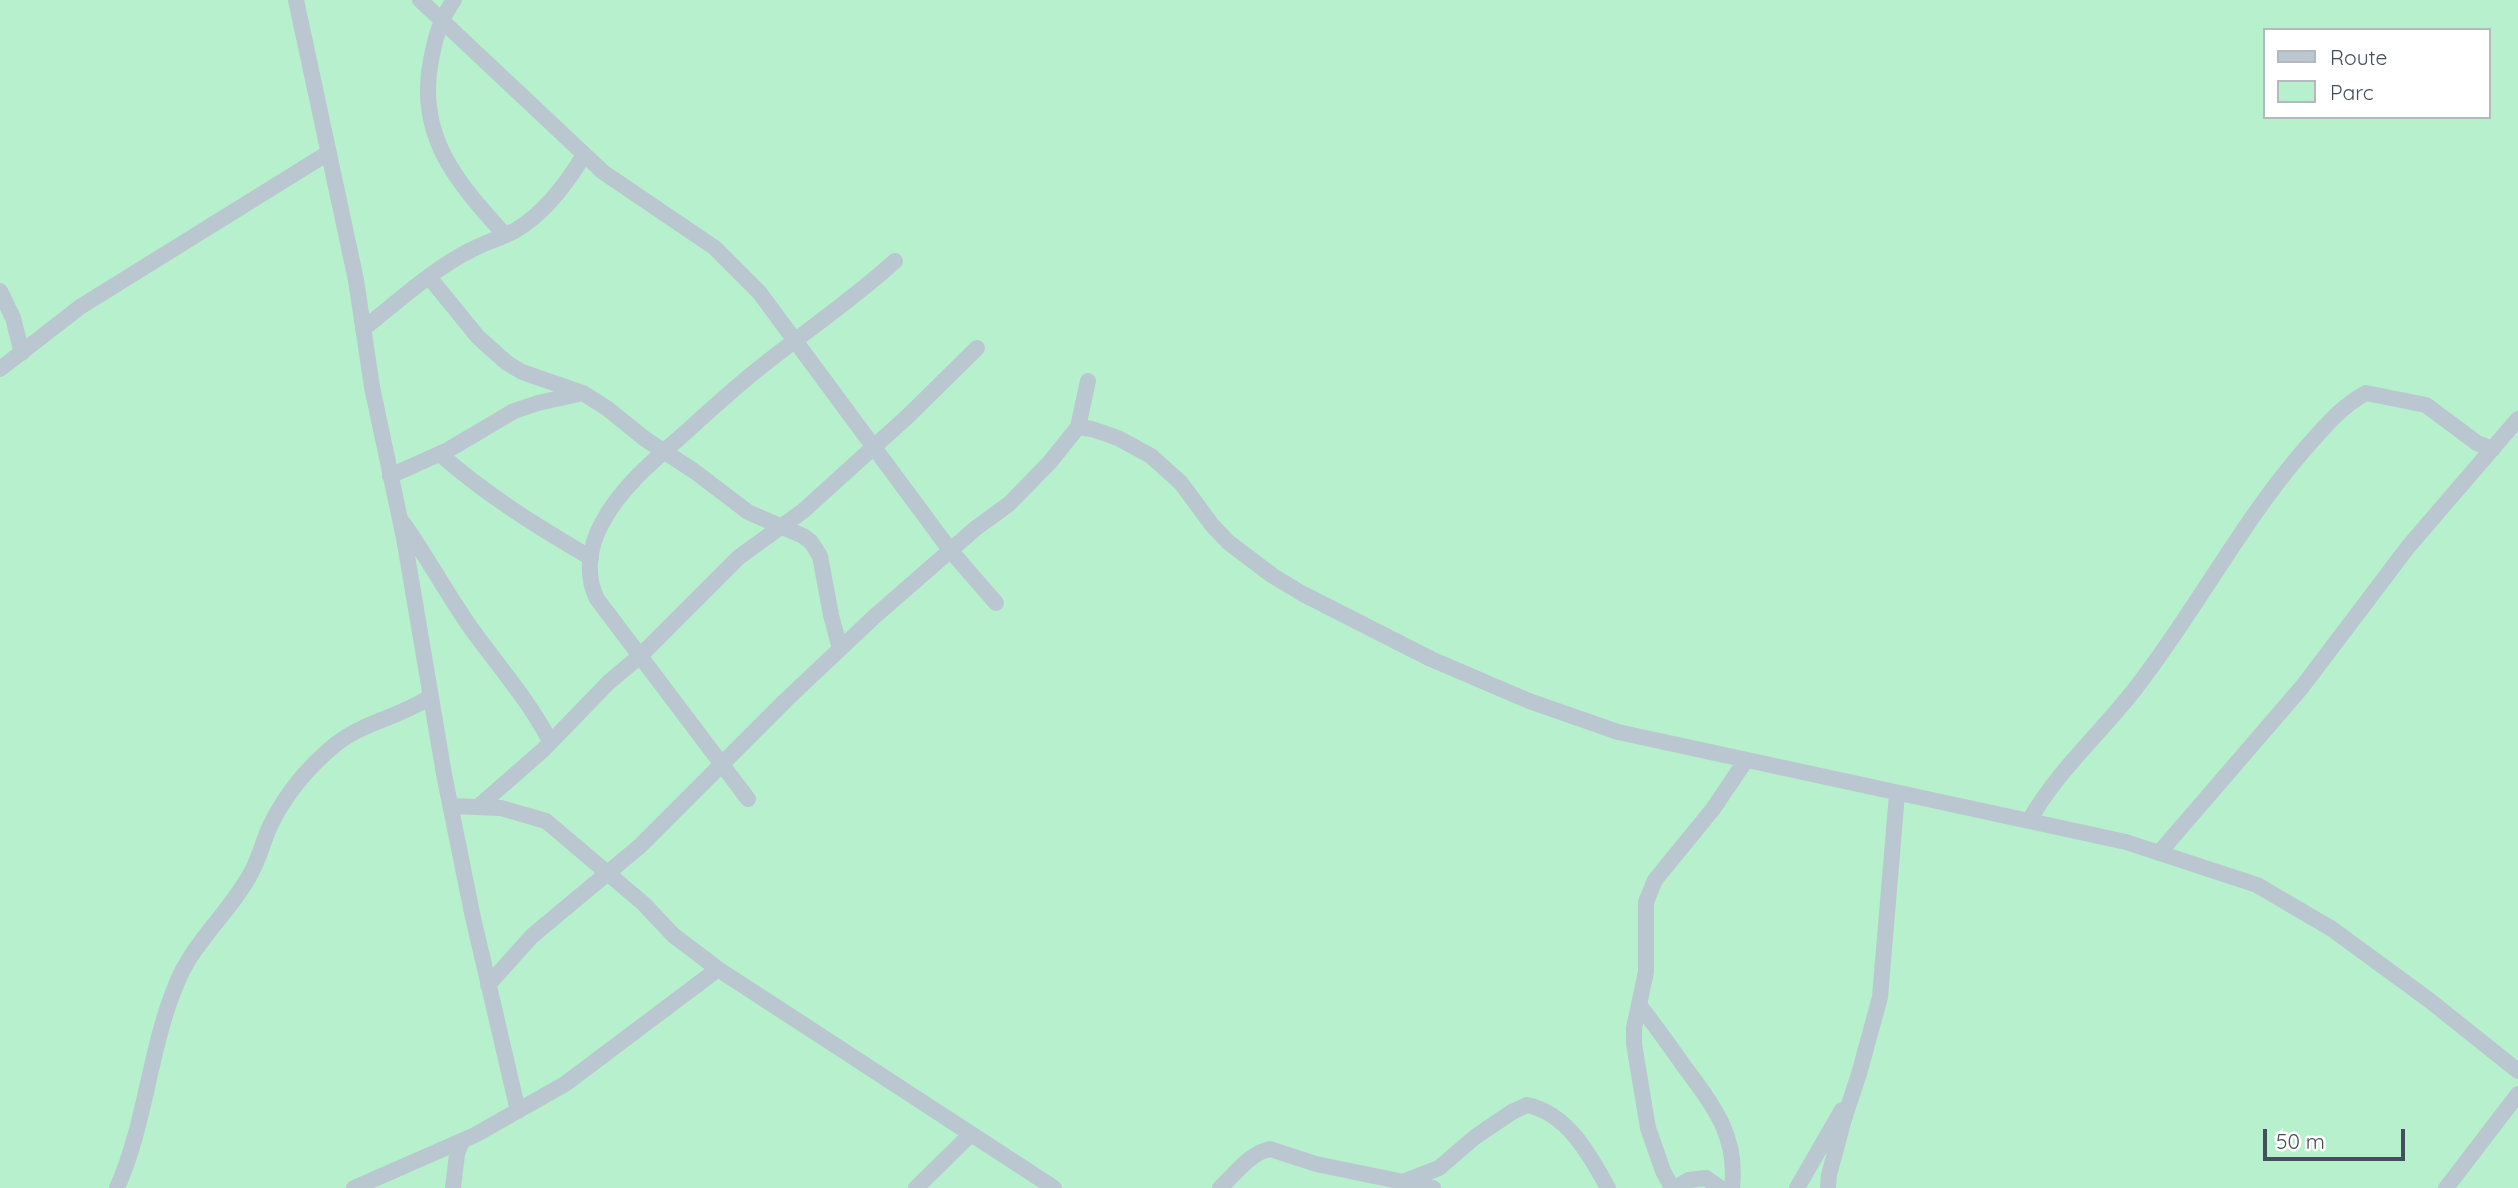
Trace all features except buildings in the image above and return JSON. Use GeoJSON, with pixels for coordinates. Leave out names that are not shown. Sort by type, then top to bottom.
{"type":"FeatureCollection","features":[{"type":"Feature","properties":{"kind":"street"},"geometry":{"type":"LineString","coordinates":[[296,0],[356,280],[372,387],[400,518],[451,806],[488,985],[518,1111]]}},
{"type":"Feature","properties":{"kind":"street"},"geometry":{"type":"LineString","coordinates":[[420,0],[603,172],[715,248],[759,292],[950,550],[996,603]]}},
{"type":"Feature","properties":{"kind":"street"},"geometry":{"type":"LineString","coordinates":[[454,0],[440,20],[427,80],[427,108],[432,128],[455,176],[505,235]]}},
{"type":"Feature","properties":{"kind":"street"},"geometry":{"type":"LineString","coordinates":[[0,369],[80,307],[328,153]]}},
{"type":"Feature","properties":{"kind":"street"},"geometry":{"type":"LineString","coordinates":[[363,329],[429,277],[471,250],[505,235],[535,217],[556,195],[584,155]]}},
{"type":"Feature","properties":{"kind":"street"},"geometry":{"type":"LineString","coordinates":[[748,799],[597,599],[591,587],[590,558],[601,524],[645,469],[757,369],[868,286],[895,261]]}},
{"type":"Feature","properties":{"kind":"street"},"geometry":{"type":"LineString","coordinates":[[429,277],[478,337],[507,363],[522,372],[583,393],[748,512],[811,542],[820,556],[840,649]]}},
{"type":"Feature","properties":{"kind":"street"},"geometry":{"type":"LineString","coordinates":[[0,291],[13,318],[22,353]]}},
{"type":"Feature","properties":{"kind":"street"},"geometry":{"type":"LineString","coordinates":[[479,806],[551,741],[609,682],[640,656],[739,557],[803,511],[977,348]]}},
{"type":"Feature","properties":{"kind":"street"},"geometry":{"type":"LineString","coordinates":[[488,985],[532,936],[640,846],[840,649],[950,550],[1009,504],[1051,462],[1078,427],[1088,381]]}},
{"type":"Feature","properties":{"kind":"street"},"geometry":{"type":"LineString","coordinates":[[390,476],[440,454],[514,411],[538,402],[583,393]]}},
{"type":"Feature","properties":{"kind":"street"},"geometry":{"type":"LineString","coordinates":[[2029,821],[2054,780],[2135,689],[2246,523],[2286,471],[2342,408],[2366,393],[2426,405],[2477,443],[2493,449]]}},
{"type":"Feature","properties":{"kind":"street"},"geometry":{"type":"LineString","coordinates":[[2159,853],[2302,687],[2400,557],[2518,419]]}},
{"type":"Feature","properties":{"kind":"street"},"geometry":{"type":"LineString","coordinates":[[1078,427],[1118,438],[1151,456],[1181,483],[1212,525],[1247,558],[1303,594],[1385,637],[1474,678],[1579,720],[1618,732],[2126,842],[2256,885],[2332,929],[2429,1000],[2518,1071]]}},
{"type":"Feature","properties":{"kind":"street"},"geometry":{"type":"LineString","coordinates":[[440,454],[462,474],[524,517],[590,558]]}},
{"type":"Feature","properties":{"kind":"street"},"geometry":{"type":"LineString","coordinates":[[400,518],[473,630],[534,711],[551,741]]}},
{"type":"Feature","properties":{"kind":"street"},"geometry":{"type":"LineString","coordinates":[[117,1188],[126,1168],[155,1052],[175,986],[187,960],[251,873],[276,814],[300,780],[337,744],[353,732],[413,708],[430,697]]}},
{"type":"Feature","properties":{"kind":"street"},"geometry":{"type":"LineString","coordinates":[[1720,1188],[1706,1178],[1689,1180],[1673,1188],[1655,1150],[1646,1116],[1634,1044],[1646,972],[1646,902],[1650,890],[1655,880],[1713,809],[1746,760]]}},
{"type":"Feature","properties":{"kind":"street"},"geometry":{"type":"LineString","coordinates":[[1828,1188],[1829,1175],[1880,997],[1897,794]]}},
{"type":"Feature","properties":{"kind":"street"},"geometry":{"type":"LineString","coordinates":[[451,806],[501,808],[546,821],[644,904],[673,934],[718,970],[1054,1188]]}},
{"type":"Feature","properties":{"kind":"street"},"geometry":{"type":"LineString","coordinates":[[354,1188],[462,1140],[565,1084],[718,970]]}},
{"type":"Feature","properties":{"kind":"street"},"geometry":{"type":"LineString","coordinates":[[1639,1005],[1720,1116],[1732,1153],[1732,1188]]}},
{"type":"Feature","properties":{"kind":"street"},"geometry":{"type":"LineString","coordinates":[[1797,1188],[1854,1090]]}},
{"type":"Feature","properties":{"kind":"street"},"geometry":{"type":"LineString","coordinates":[[2446,1188],[2518,1094]]}},
{"type":"Feature","properties":{"kind":"street"},"geometry":{"type":"LineString","coordinates":[[1405,1181],[1439,1168],[1475,1137],[1511,1112],[1527,1105],[1559,1120],[1581,1145],[1608,1188]]}},
{"type":"Feature","properties":{"kind":"street"},"geometry":{"type":"LineString","coordinates":[[916,1188],[971,1134]]}},
{"type":"Feature","properties":{"kind":"street"},"geometry":{"type":"LineString","coordinates":[[453,1188],[457,1154],[462,1140]]}},
{"type":"Feature","properties":{"kind":"street"},"geometry":{"type":"LineString","coordinates":[[1220,1188],[1248,1161],[1270,1149],[1316,1164],[1433,1188]]}},
{"type":"Feature","properties":{"kind":"green space"},"geometry":{"type":"Polygon","coordinates":[[[0,0],[2518,0],[2518,1188],[0,1188],[0,0]]]}}]}
